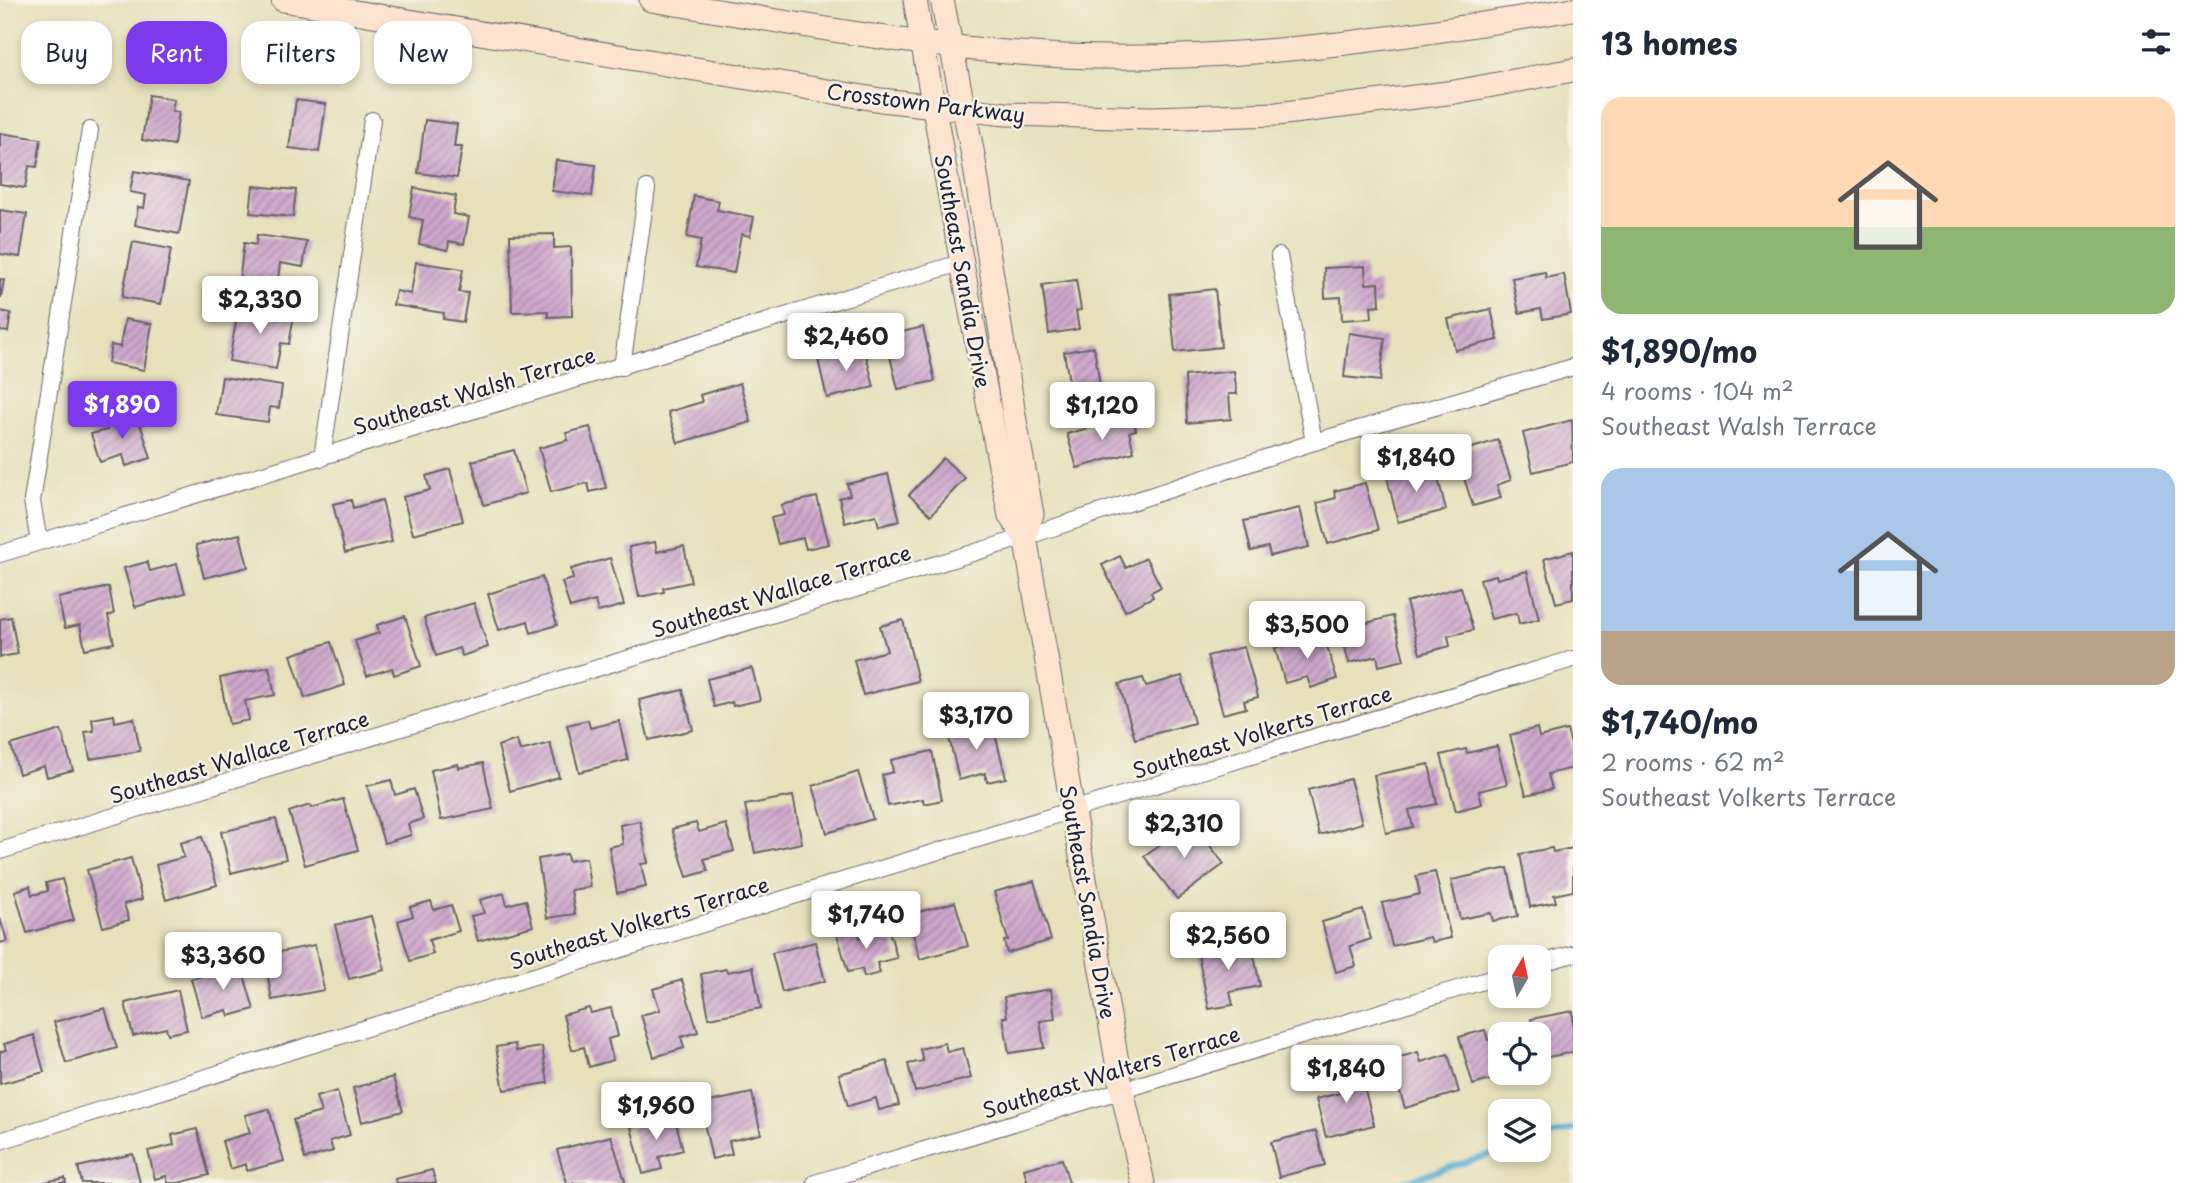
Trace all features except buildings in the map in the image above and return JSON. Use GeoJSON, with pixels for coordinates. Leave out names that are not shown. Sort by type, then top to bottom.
{"type":"FeatureCollection","features":[{"type":"Feature","properties":{"kind":"main road","name":"Crosstown Parkway"},"geometry":{"type":"LineString","coordinates":[[283,0],[965,111],[1152,118],[1277,114],[1455,92],[1573,70]]}},
{"type":"Feature","properties":{"kind":"main road"},"geometry":{"type":"LineString","coordinates":[[651,0],[953,47],[1077,56],[1138,57],[1251,54],[1308,49],[1426,34],[1573,9]]}},
{"type":"Feature","properties":{"kind":"main road","name":"Southeast Sandia Drive"},"geometry":{"type":"LineString","coordinates":[[915,0],[960,263],[1010,516],[1026,537]]}},
{"type":"Feature","properties":{"kind":"main road","name":"Southeast Sandia Drive"},"geometry":{"type":"LineString","coordinates":[[942,0],[965,111],[1032,514],[1026,537],[1072,810],[1122,1090],[1143,1183]]}},
{"type":"Feature","properties":{"kind":"street"},"geometry":{"type":"LineString","coordinates":[[322,458],[372,120]]}},
{"type":"Feature","properties":{"kind":"street"},"geometry":{"type":"LineString","coordinates":[[39,542],[32,501],[90,130]]}},
{"type":"Feature","properties":{"kind":"street"},"geometry":{"type":"LineString","coordinates":[[622,367],[647,188]]}},
{"type":"Feature","properties":{"kind":"street"},"geometry":{"type":"LineString","coordinates":[[1279,256],[1314,442]]}},
{"type":"Feature","properties":{"kind":"street","name":"Southeast Walsh Terrace"},"geometry":{"type":"LineString","coordinates":[[0,554],[960,263]]}},
{"type":"Feature","properties":{"kind":"street","name":"Southeast Wallace Terrace"},"geometry":{"type":"LineString","coordinates":[[0,850],[1026,537],[1314,442],[1573,367]]}},
{"type":"Feature","properties":{"kind":"street","name":"Southeast Volkerts Terrace"},"geometry":{"type":"LineString","coordinates":[[0,1141],[1072,810],[1573,659]]}},
{"type":"Feature","properties":{"kind":"street"},"geometry":{"type":"LineString","coordinates":[[1551,960],[1573,954]]}},
{"type":"Feature","properties":{"kind":"street","name":"Southeast Walters Terrace"},"geometry":{"type":"LineString","coordinates":[[815,1183],[1488,980]]}},
{"type":"Feature","properties":{"kind":"waterway"},"geometry":{"type":"LineString","coordinates":[[1551,1136],[1573,1129]]}},
{"type":"Feature","properties":{"kind":"waterway"},"geometry":{"type":"LineString","coordinates":[[1399,1183],[1488,1155]]}}]}
